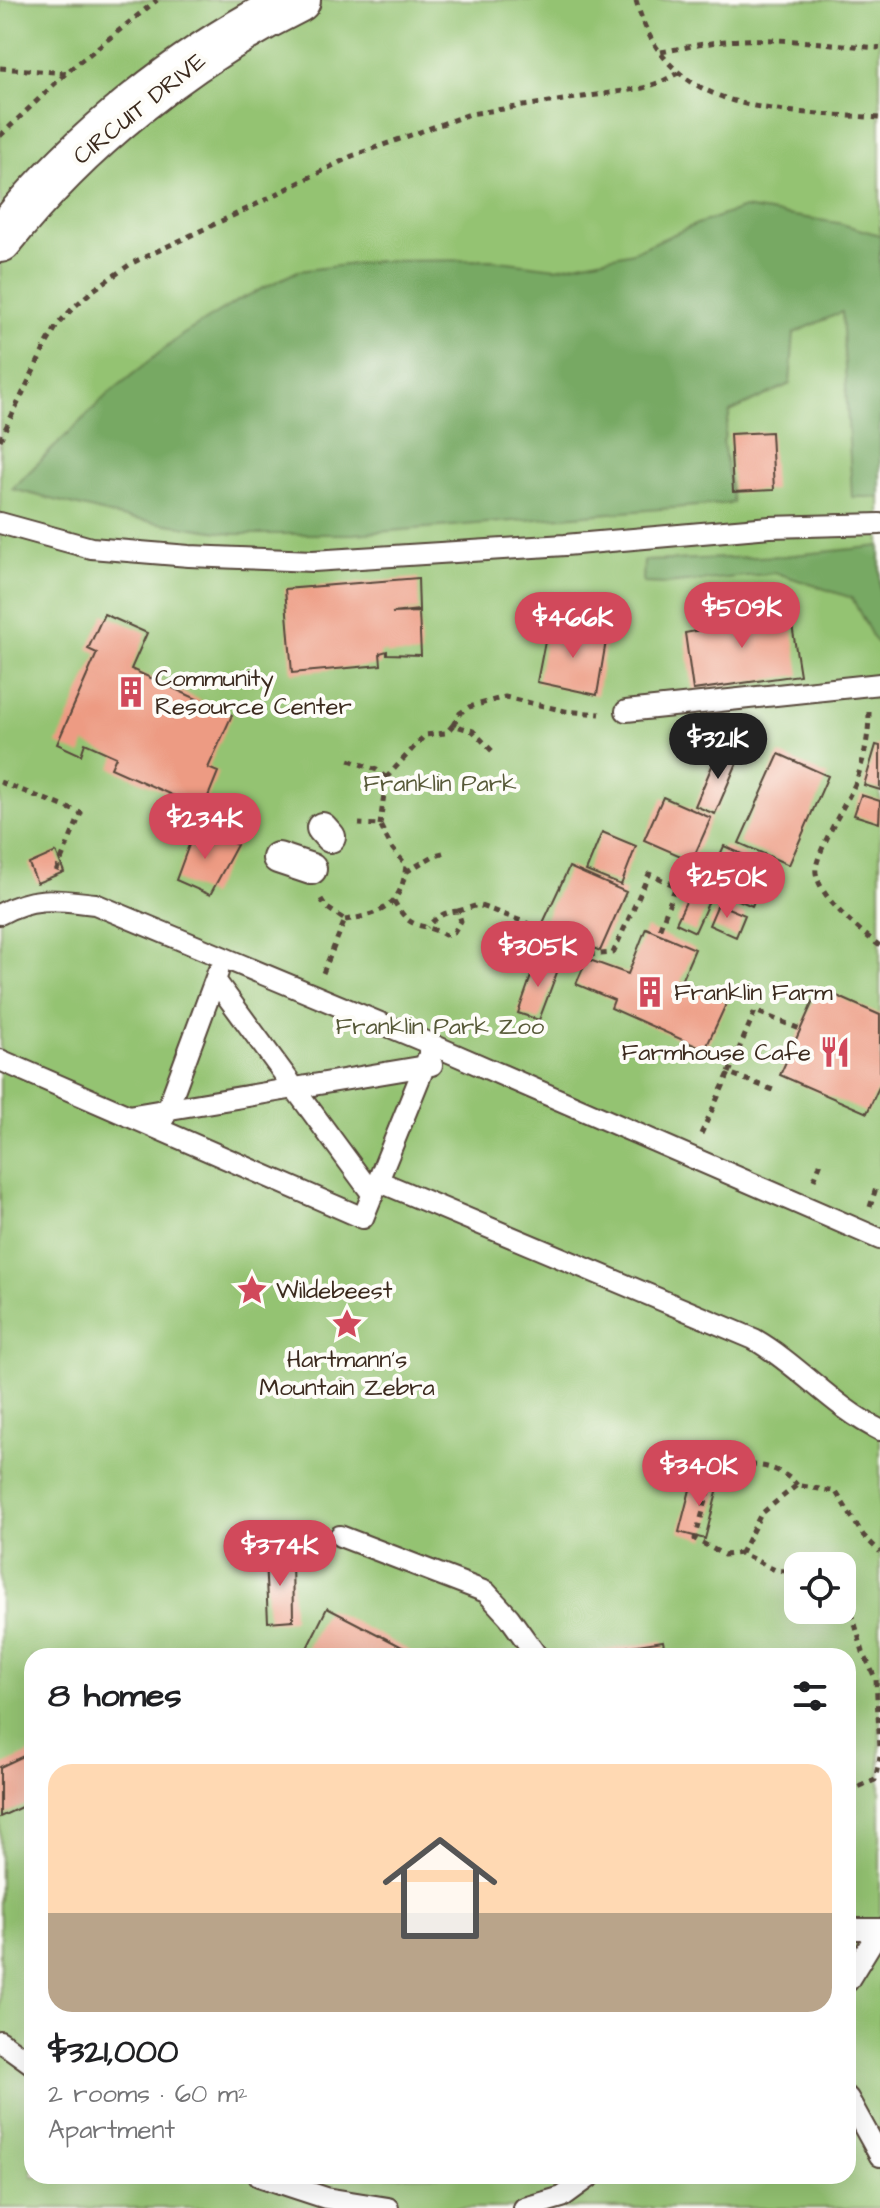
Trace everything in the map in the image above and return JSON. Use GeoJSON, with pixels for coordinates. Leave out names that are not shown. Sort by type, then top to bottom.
{"type":"FeatureCollection","features":[{"type":"Feature","properties":{"kind":"main road","name":"CIRCUIT DRIVE"},"geometry":{"type":"LineString","coordinates":[[0,240],[69,164],[136,105],[203,55],[298,0]]}},
{"type":"Feature","properties":{"kind":"street"},"geometry":{"type":"LineString","coordinates":[[278,858],[311,869]]}},
{"type":"Feature","properties":{"kind":"lane"},"geometry":{"type":"LineString","coordinates":[[0,523],[91,548],[313,561],[565,545],[770,527],[880,524]]}},
{"type":"Feature","properties":{"kind":"lane"},"geometry":{"type":"LineString","coordinates":[[626,711],[877,685]]}},
{"type":"Feature","properties":{"kind":"lane"},"geometry":{"type":"LineString","coordinates":[[0,914],[18,904],[45,899],[95,904],[433,1045],[880,1239]]}},
{"type":"Feature","properties":{"kind":"lane"},"geometry":{"type":"LineString","coordinates":[[160,1129],[223,957]]}},
{"type":"Feature","properties":{"kind":"lane"},"geometry":{"type":"LineString","coordinates":[[215,980],[294,1088],[375,1188],[754,1339],[777,1352],[858,1419],[880,1430]]}},
{"type":"Feature","properties":{"kind":"lane"},"geometry":{"type":"LineString","coordinates":[[0,1060],[363,1218],[433,1045]]}},
{"type":"Feature","properties":{"kind":"lane"},"geometry":{"type":"LineString","coordinates":[[128,1116],[466,1060]]}},
{"type":"Feature","properties":{"kind":"lane"},"geometry":{"type":"LineString","coordinates":[[340,1536],[486,1592],[531,1648]]}},
{"type":"Feature","properties":{"kind":"lane"},"geometry":{"type":"LineString","coordinates":[[856,1929],[880,1929],[856,1968]]}},
{"type":"Feature","properties":{"kind":"lane"},"geometry":{"type":"LineString","coordinates":[[0,2041],[24,2058]]}},
{"type":"Feature","properties":{"kind":"lane"},"geometry":{"type":"LineString","coordinates":[[856,2112],[880,2156]]}},
{"type":"Feature","properties":{"kind":"lane"},"geometry":{"type":"LineString","coordinates":[[283,2184],[326,2198],[388,2208]]}},
{"type":"Feature","properties":{"kind":"lane"},"geometry":{"type":"LineString","coordinates":[[524,2208],[562,2197],[580,2184]]}},
{"type":"Feature","properties":{"kind":"path"},"geometry":{"type":"LineString","coordinates":[[0,136],[66,73],[157,0]]}},
{"type":"Feature","properties":{"kind":"path"},"geometry":{"type":"LineString","coordinates":[[636,0],[647,30],[660,52],[678,73],[699,88],[726,100],[758,108],[880,118]]}},
{"type":"Feature","properties":{"kind":"path"},"geometry":{"type":"LineString","coordinates":[[660,52],[742,40],[880,48]]}},
{"type":"Feature","properties":{"kind":"path"},"geometry":{"type":"LineString","coordinates":[[0,68],[66,73]]}},
{"type":"Feature","properties":{"kind":"path"},"geometry":{"type":"LineString","coordinates":[[0,440],[58,324],[92,291],[132,263],[352,156],[470,114],[643,88],[678,73]]}},
{"type":"Feature","properties":{"kind":"path"},"geometry":{"type":"LineString","coordinates":[[877,685],[869,706],[869,729],[855,783],[824,844],[815,870],[821,887],[844,915],[880,946]]}},
{"type":"Feature","properties":{"kind":"path"},"geometry":{"type":"LineString","coordinates":[[311,869],[316,891],[326,907],[345,920],[374,915],[394,901],[404,883],[406,865],[392,848],[380,825],[386,778],[425,735],[446,733],[460,713],[469,707],[505,697],[565,711],[597,714],[626,711]]}},
{"type":"Feature","properties":{"kind":"path"},"geometry":{"type":"LineString","coordinates":[[453,725],[473,731],[495,754]]}},
{"type":"Feature","properties":{"kind":"path"},"geometry":{"type":"LineString","coordinates":[[349,760],[377,770],[386,778]]}},
{"type":"Feature","properties":{"kind":"path"},"geometry":{"type":"LineString","coordinates":[[0,782],[81,813],[45,899]]}},
{"type":"Feature","properties":{"kind":"path"},"geometry":{"type":"LineString","coordinates":[[326,832],[356,824],[380,825]]}},
{"type":"Feature","properties":{"kind":"path"},"geometry":{"type":"LineString","coordinates":[[405,872],[446,852]]}},
{"type":"Feature","properties":{"kind":"path"},"geometry":{"type":"LineString","coordinates":[[427,927],[441,913],[478,905],[527,923],[541,937],[587,955],[613,953],[649,874],[676,886],[658,933]]}},
{"type":"Feature","properties":{"kind":"path"},"geometry":{"type":"LineString","coordinates":[[394,901],[413,926],[427,927],[445,935],[454,932],[461,921],[458,911]]}},
{"type":"Feature","properties":{"kind":"path"},"geometry":{"type":"LineString","coordinates":[[317,997],[325,963],[345,920]]}},
{"type":"Feature","properties":{"kind":"path"},"geometry":{"type":"LineString","coordinates":[[691,1157],[755,1011],[800,1029]]}},
{"type":"Feature","properties":{"kind":"path"},"geometry":{"type":"LineString","coordinates":[[729,1073],[773,1090]]}},
{"type":"Feature","properties":{"kind":"path"},"geometry":{"type":"LineString","coordinates":[[784,1571],[775,1570],[741,1553],[724,1555],[695,1539],[714,1473],[735,1466],[758,1465],[788,1475],[797,1485],[836,1492],[863,1535],[880,1552]]}},
{"type":"Feature","properties":{"kind":"path"},"geometry":{"type":"LineString","coordinates":[[741,1553],[761,1514],[797,1485]]}},
{"type":"Feature","properties":{"kind":"path"},"geometry":{"type":"LineString","coordinates":[[855,1624],[876,1680],[880,1749]]}},
{"type":"Feature","properties":{"kind":"path"},"geometry":{"type":"LineString","coordinates":[[856,1788],[875,1780],[880,1757]]}},
{"type":"Feature","properties":{"kind":"green space","name":"Franklin Park"},"geometry":{"type":"Polygon","coordinates":[[[0,0],[880,0],[880,2208],[0,2208],[0,0]]]}},
{"type":"Feature","properties":{"kind":"green space"},"geometry":{"type":"Polygon","coordinates":[[[744,208],[838,223],[880,235],[880,497],[852,497],[842,312],[794,333],[790,384],[730,412],[723,443],[733,503],[353,534],[233,534],[121,517],[12,489],[108,394],[182,335],[239,300],[298,271],[378,261],[491,260],[556,268],[633,252],[697,224],[744,208]]]}},
{"type":"Feature","properties":{"kind":"green space"},"geometry":{"type":"Polygon","coordinates":[[[880,546],[880,647],[852,598],[777,573],[666,584],[643,583],[644,561],[784,556],[880,546]]]}},
{"type":"Feature","properties":{"kind":"building"},"geometry":{"type":"Polygon","coordinates":[[[771,432],[774,490],[733,492],[730,434],[771,432]]]}},
{"type":"Feature","properties":{"kind":"building"},"geometry":{"type":"Polygon","coordinates":[[[418,578],[419,610],[392,613],[419,612],[421,655],[387,654],[387,651],[380,653],[381,665],[292,673],[285,589],[418,578]]]}},
{"type":"Feature","properties":{"kind":"building"},"geometry":{"type":"Polygon","coordinates":[[[789,606],[800,675],[693,690],[685,633],[701,630],[699,615],[721,612],[722,624],[759,619],[758,611],[789,606]]]}},
{"type":"Feature","properties":{"kind":"building","name":"Community Resource Center"},"geometry":{"type":"Polygon","coordinates":[[[104,614],[147,633],[131,669],[232,715],[208,768],[218,772],[203,809],[111,768],[116,757],[85,743],[81,755],[57,744],[97,653],[88,649],[104,614]]]}},
{"type":"Feature","properties":{"kind":"building"},"geometry":{"type":"Polygon","coordinates":[[[548,626],[607,635],[597,695],[537,682],[548,626]]]}},
{"type":"Feature","properties":{"kind":"building"},"geometry":{"type":"Polygon","coordinates":[[[876,745],[880,746],[880,790],[864,785],[876,745]]]}},
{"type":"Feature","properties":{"kind":"building"},"geometry":{"type":"Polygon","coordinates":[[[720,747],[740,756],[715,814],[695,806],[720,747]]]}},
{"type":"Feature","properties":{"kind":"building"},"geometry":{"type":"Polygon","coordinates":[[[779,754],[828,776],[789,865],[739,843],[779,754]]]}},
{"type":"Feature","properties":{"kind":"building"},"geometry":{"type":"Polygon","coordinates":[[[861,795],[880,801],[879,823],[854,815],[861,795]]]}},
{"type":"Feature","properties":{"kind":"building"},"geometry":{"type":"Polygon","coordinates":[[[663,797],[711,818],[692,861],[644,840],[663,797]]]}},
{"type":"Feature","properties":{"kind":"building"},"geometry":{"type":"Polygon","coordinates":[[[196,826],[237,845],[210,895],[176,880],[196,826]]]}},
{"type":"Feature","properties":{"kind":"building"},"geometry":{"type":"Polygon","coordinates":[[[602,832],[636,846],[621,885],[586,871],[602,832]]]}},
{"type":"Feature","properties":{"kind":"building"},"geometry":{"type":"Polygon","coordinates":[[[724,846],[770,867],[752,906],[706,886],[724,846]]]}},
{"type":"Feature","properties":{"kind":"building"},"geometry":{"type":"Polygon","coordinates":[[[56,852],[64,872],[37,883],[29,864],[56,852]]]}},
{"type":"Feature","properties":{"kind":"building"},"geometry":{"type":"Polygon","coordinates":[[[569,867],[626,892],[600,951],[542,925],[569,867]]]}},
{"type":"Feature","properties":{"kind":"building"},"geometry":{"type":"Polygon","coordinates":[[[690,893],[709,901],[695,932],[676,923],[690,893]]]}},
{"type":"Feature","properties":{"kind":"building"},"geometry":{"type":"Polygon","coordinates":[[[718,904],[745,915],[736,937],[709,925],[718,904]]]}},
{"type":"Feature","properties":{"kind":"building","name":"Franklin Farm"},"geometry":{"type":"Polygon","coordinates":[[[646,928],[695,949],[681,981],[727,1002],[705,1050],[611,1008],[614,1000],[576,984],[587,959],[628,974],[646,928]]]}},
{"type":"Feature","properties":{"kind":"building"},"geometry":{"type":"Polygon","coordinates":[[[537,959],[559,967],[539,1020],[518,1013],[537,959]]]}},
{"type":"Feature","properties":{"kind":"building","name":"Farmhouse Cafe"},"geometry":{"type":"Polygon","coordinates":[[[819,988],[880,1015],[880,1085],[867,1113],[780,1075],[819,988]]]}},
{"type":"Feature","properties":{"kind":"building"},"geometry":{"type":"Polygon","coordinates":[[[693,1478],[719,1485],[705,1539],[679,1532],[693,1478]]]}},
{"type":"Feature","properties":{"kind":"building"},"geometry":{"type":"Polygon","coordinates":[[[292,1555],[293,1620],[268,1622],[265,1558],[292,1555]]]}},
{"type":"Feature","properties":{"kind":"building"},"geometry":{"type":"Polygon","coordinates":[[[327,1608],[404,1648],[307,1648],[327,1608]]]}},
{"type":"Feature","properties":{"kind":"building"},"geometry":{"type":"Polygon","coordinates":[[[663,1641],[664,1648],[620,1648],[663,1641]]]}},
{"type":"Feature","properties":{"kind":"building"},"geometry":{"type":"Polygon","coordinates":[[[24,1756],[24,1806],[0,1817],[0,1767],[24,1756]]]}},
{"type":"Feature","properties":{"kind":"place","name":"Community Resource Center"},"geometry":{"type":"Point","coordinates":[131,692]}},
{"type":"Feature","properties":{"kind":"place","name":"Franklin Farm"},"geometry":{"type":"Point","coordinates":[650,992]}},
{"type":"Feature","properties":{"kind":"place","name":"Farmhouse Cafe"},"geometry":{"type":"Point","coordinates":[835,1052]}},
{"type":"Feature","properties":{"kind":"place","name":"Wildebeest"},"geometry":{"type":"Point","coordinates":[252,1290]}},
{"type":"Feature","properties":{"kind":"place","name":"Hartmann's Mountain Zebra"},"geometry":{"type":"Point","coordinates":[347,1324]}},
{"type":"Feature","properties":{"kind":"park label","name":"Franklin Park Zoo"},"geometry":{"type":"Point","coordinates":[440,1026]}}]}
